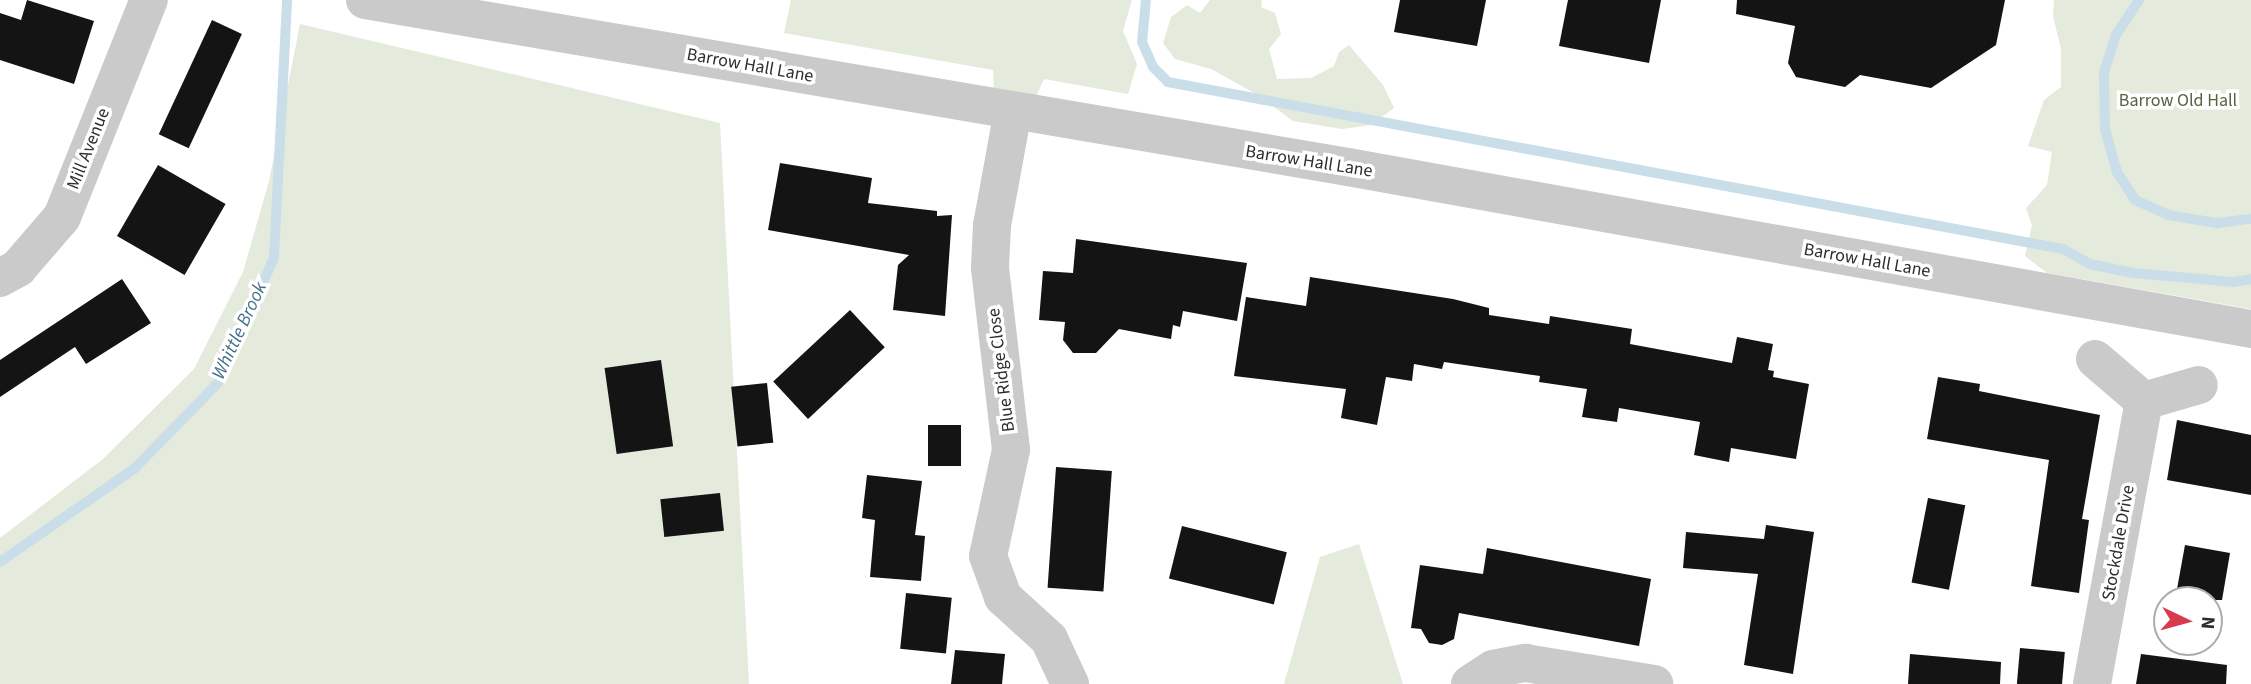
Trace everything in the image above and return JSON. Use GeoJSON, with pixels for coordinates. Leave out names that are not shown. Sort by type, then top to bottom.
{"type":"FeatureCollection","features":[{"type":"Feature","properties":{"kind":"street","name":"Mill Avenue"},"geometry":{"type":"LineString","coordinates":[[0,278],[18,268],[62,217],[149,0]]}},
{"type":"Feature","properties":{"kind":"street","name":"Barrow Hall Lane"},"geometry":{"type":"LineString","coordinates":[[365,0],[2251,329]]}},
{"type":"Feature","properties":{"kind":"street","name":"Blue Ridge Close"},"geometry":{"type":"LineString","coordinates":[[1013,111],[992,225],[990,268],[1011,450],[988,556],[1003,597],[1049,639],[1070,684]]}},
{"type":"Feature","properties":{"kind":"street"},"geometry":{"type":"LineString","coordinates":[[2095,359],[2144,401],[2199,385]]}},
{"type":"Feature","properties":{"kind":"street","name":"Stockdale Drive"},"geometry":{"type":"LineString","coordinates":[[2092,684],[2144,401]]}},
{"type":"Feature","properties":{"kind":"street"},"geometry":{"type":"LineString","coordinates":[[1470,684],[1493,669],[1525,663],[1654,684]]}},
{"type":"Feature","properties":{"kind":"green space"},"geometry":{"type":"Polygon","coordinates":[[[791,0],[1132,0],[1123,31],[1137,64],[1128,94],[1044,79],[1035,99],[994,90],[993,70],[784,33],[791,0]]]}},
{"type":"Feature","properties":{"kind":"green space"},"geometry":{"type":"Polygon","coordinates":[[[1210,0],[1262,0],[1261,7],[1275,13],[1281,34],[1269,49],[1277,79],[1311,78],[1334,66],[1339,52],[1349,45],[1383,85],[1394,108],[1371,125],[1342,129],[1293,121],[1258,95],[1211,69],[1175,59],[1163,43],[1171,17],[1187,5],[1200,13],[1210,0]]]}},
{"type":"Feature","properties":{"kind":"green space","name":"Barrow Old Hall"},"geometry":{"type":"Polygon","coordinates":[[[2054,0],[2251,0],[2251,309],[2047,273],[2025,256],[2032,225],[2026,208],[2047,185],[2052,152],[2028,146],[2044,100],[2061,87],[2061,49],[2053,16],[2054,0]]]}},
{"type":"Feature","properties":{"kind":"green space"},"geometry":{"type":"Polygon","coordinates":[[[300,24],[720,123],[749,684],[0,684],[0,538],[103,459],[194,369],[243,272],[269,181],[300,24]]]}},
{"type":"Feature","properties":{"kind":"green space"},"geometry":{"type":"Polygon","coordinates":[[[1359,544],[1403,684],[1284,684],[1320,557],[1359,544]]]}},
{"type":"Feature","properties":{"kind":"building"},"geometry":{"type":"Polygon","coordinates":[[[27,0],[94,21],[74,84],[0,60],[0,13],[21,20],[27,0]]]}},
{"type":"Feature","properties":{"kind":"building"},"geometry":{"type":"Polygon","coordinates":[[[1400,0],[1486,0],[1477,46],[1394,32],[1400,0]]]}},
{"type":"Feature","properties":{"kind":"building"},"geometry":{"type":"Polygon","coordinates":[[[1568,0],[1661,0],[1649,63],[1559,46],[1568,0]]]}},
{"type":"Feature","properties":{"kind":"building"},"geometry":{"type":"Polygon","coordinates":[[[1737,0],[2005,0],[1996,45],[1931,88],[1860,75],[1845,87],[1796,77],[1788,63],[1795,26],[1736,14],[1737,0]]]}},
{"type":"Feature","properties":{"kind":"building"},"geometry":{"type":"Polygon","coordinates":[[[212,20],[242,34],[189,148],[159,134],[212,20]]]}},
{"type":"Feature","properties":{"kind":"building"},"geometry":{"type":"Polygon","coordinates":[[[780,163],[872,178],[868,203],[937,211],[937,216],[952,215],[945,316],[893,310],[898,265],[909,255],[768,230],[780,163]]]}},
{"type":"Feature","properties":{"kind":"building"},"geometry":{"type":"Polygon","coordinates":[[[158,165],[226,204],[185,275],[117,236],[158,165]]]}},
{"type":"Feature","properties":{"kind":"building"},"geometry":{"type":"Polygon","coordinates":[[[1076,239],[1247,263],[1237,321],[1183,311],[1180,327],[1173,325],[1171,339],[1119,329],[1096,353],[1073,353],[1063,340],[1065,322],[1039,320],[1043,271],[1073,273],[1076,239]]]}},
{"type":"Feature","properties":{"kind":"building"},"geometry":{"type":"Polygon","coordinates":[[[1310,277],[1453,299],[1489,308],[1489,315],[1549,324],[1550,316],[1632,329],[1630,344],[1732,363],[1737,337],[1773,344],[1768,370],[1774,371],[1773,377],[1809,384],[1796,459],[1731,448],[1729,462],[1694,455],[1700,422],[1619,408],[1617,422],[1582,417],[1587,389],[1539,382],[1540,376],[1444,362],[1442,369],[1414,364],[1412,381],[1386,377],[1377,425],[1341,418],[1346,389],[1234,376],[1246,297],[1306,306],[1310,277]]]}},
{"type":"Feature","properties":{"kind":"building"},"geometry":{"type":"Polygon","coordinates":[[[122,279],[151,323],[86,364],[75,347],[0,397],[0,360],[122,279]]]}},
{"type":"Feature","properties":{"kind":"building"},"geometry":{"type":"Polygon","coordinates":[[[850,310],[885,347],[808,419],[773,382],[850,310]]]}},
{"type":"Feature","properties":{"kind":"building"},"geometry":{"type":"Polygon","coordinates":[[[661,360],[673,446],[617,454],[605,368],[661,360]]]}},
{"type":"Feature","properties":{"kind":"building"},"geometry":{"type":"Polygon","coordinates":[[[1938,377],[1980,384],[1979,391],[2100,415],[2082,519],[2089,520],[2079,593],[2031,586],[2049,460],[1927,439],[1938,377]]]}},
{"type":"Feature","properties":{"kind":"building"},"geometry":{"type":"Polygon","coordinates":[[[767,383],[773,443],[737,446],[731,387],[767,383]]]}},
{"type":"Feature","properties":{"kind":"building"},"geometry":{"type":"Polygon","coordinates":[[[2177,420],[2251,435],[2251,495],[2167,480],[2177,420]]]}},
{"type":"Feature","properties":{"kind":"building"},"geometry":{"type":"Polygon","coordinates":[[[928,425],[961,425],[961,466],[928,466],[928,425]]]}},
{"type":"Feature","properties":{"kind":"building"},"geometry":{"type":"Polygon","coordinates":[[[1056,467],[1112,471],[1103,592],[1048,588],[1056,467]]]}},
{"type":"Feature","properties":{"kind":"building"},"geometry":{"type":"Polygon","coordinates":[[[867,475],[922,481],[915,535],[925,536],[921,581],[870,577],[875,520],[862,518],[867,475]]]}},
{"type":"Feature","properties":{"kind":"building"},"geometry":{"type":"Polygon","coordinates":[[[720,493],[724,531],[664,537],[660,499],[720,493]]]}},
{"type":"Feature","properties":{"kind":"building"},"geometry":{"type":"Polygon","coordinates":[[[1928,498],[1965,505],[1949,590],[1912,582],[1928,498]]]}},
{"type":"Feature","properties":{"kind":"building"},"geometry":{"type":"Polygon","coordinates":[[[1766,525],[1814,532],[1793,674],[1744,665],[1758,574],[1683,568],[1686,532],[1764,539],[1766,525]]]}},
{"type":"Feature","properties":{"kind":"building"},"geometry":{"type":"Polygon","coordinates":[[[1182,526],[1287,552],[1274,605],[1169,578],[1182,526]]]}},
{"type":"Feature","properties":{"kind":"building"},"geometry":{"type":"Polygon","coordinates":[[[2185,545],[2230,553],[2223,594],[2223,586],[2178,586],[2185,545]]]}},
{"type":"Feature","properties":{"kind":"building"},"geometry":{"type":"Polygon","coordinates":[[[1487,548],[1651,579],[1639,646],[1459,613],[1454,639],[1442,645],[1429,643],[1421,629],[1411,628],[1420,565],[1483,574],[1487,548]]]}},
{"type":"Feature","properties":{"kind":"building"},"geometry":{"type":"Polygon","coordinates":[[[906,593],[952,598],[946,654],[900,649],[906,593]]]}},
{"type":"Feature","properties":{"kind":"building"},"geometry":{"type":"Polygon","coordinates":[[[2020,648],[2065,652],[2062,684],[2017,684],[2020,648]]]}},
{"type":"Feature","properties":{"kind":"building"},"geometry":{"type":"Polygon","coordinates":[[[955,650],[1005,654],[1002,684],[951,684],[955,650]]]}},
{"type":"Feature","properties":{"kind":"building"},"geometry":{"type":"Polygon","coordinates":[[[1910,654],[2001,662],[2000,684],[1908,684],[1910,654]]]}},
{"type":"Feature","properties":{"kind":"building"},"geometry":{"type":"Polygon","coordinates":[[[2141,654],[2227,665],[2226,684],[2136,684],[2141,654]]]}},
{"type":"Feature","properties":{"kind":"waterway","name":"Whittle Brook"},"geometry":{"type":"LineString","coordinates":[[0,562],[135,468],[218,383],[274,258],[287,0]]}},
{"type":"Feature","properties":{"kind":"waterway"},"geometry":{"type":"LineString","coordinates":[[1146,0],[1142,42],[1153,67],[1168,82],[2063,249],[2090,264],[2133,273],[2233,282],[2251,279]]}},
{"type":"Feature","properties":{"kind":"waterway"},"geometry":{"type":"LineString","coordinates":[[2139,0],[2116,35],[2104,73],[2105,129],[2117,172],[2135,200],[2168,215],[2217,223],[2251,219]]}}]}
